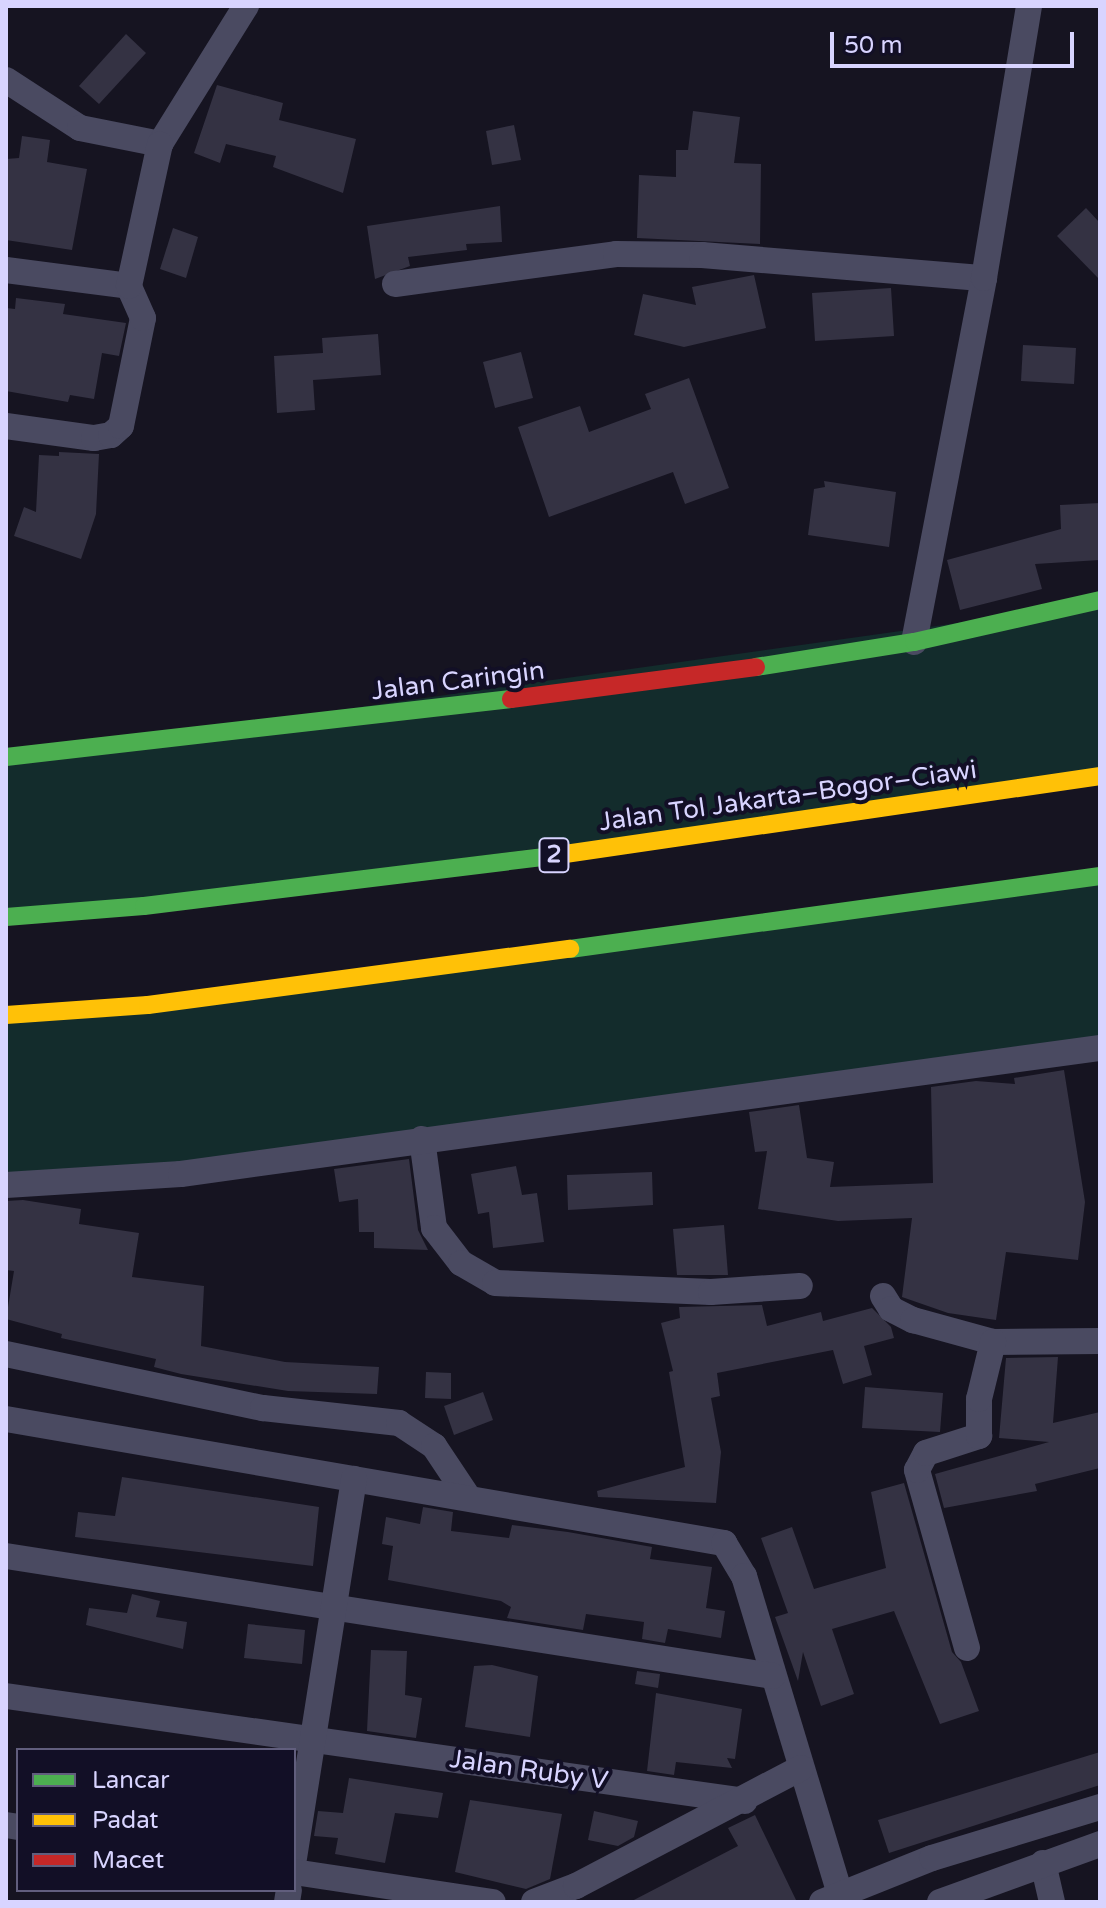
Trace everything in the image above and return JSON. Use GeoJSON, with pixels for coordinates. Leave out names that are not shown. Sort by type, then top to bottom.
{"type":"FeatureCollection","features":[{"type":"Feature","properties":{"kind":"main road","name":"Jalan Caringin"},"geometry":{"type":"LineString","coordinates":[[6,757],[637,685],[914,642],[1100,600]]}},
{"type":"Feature","properties":{"kind":"main road","name":"Jalan Tol Jakarta–Bogor–Ciawi"},"geometry":{"type":"LineString","coordinates":[[6,917],[144,906],[591,851],[1100,776]]}},
{"type":"Feature","properties":{"kind":"main road"},"geometry":{"type":"LineString","coordinates":[[6,1015],[148,1005],[377,976],[1100,876]]}},
{"type":"Feature","properties":{"kind":"street"},"geometry":{"type":"LineString","coordinates":[[6,426],[94,438],[111,435],[121,426],[143,318],[129,286],[160,144],[246,6]]}},
{"type":"Feature","properties":{"kind":"street"},"geometry":{"type":"LineString","coordinates":[[914,642],[984,278],[1029,6]]}},
{"type":"Feature","properties":{"kind":"street"},"geometry":{"type":"LineString","coordinates":[[6,80],[80,128],[160,144]]}},
{"type":"Feature","properties":{"kind":"street"},"geometry":{"type":"LineString","coordinates":[[395,284],[616,254],[702,255],[984,278]]}},
{"type":"Feature","properties":{"kind":"street"},"geometry":{"type":"LineString","coordinates":[[6,270],[129,286]]}},
{"type":"Feature","properties":{"kind":"street"},"geometry":{"type":"LineString","coordinates":[[6,1185],[181,1174],[1100,1048]]}},
{"type":"Feature","properties":{"kind":"street"},"geometry":{"type":"LineString","coordinates":[[422,1139],[434,1228],[461,1263],[495,1283],[711,1292],[800,1286]]}},
{"type":"Feature","properties":{"kind":"street"},"geometry":{"type":"LineString","coordinates":[[883,1296],[891,1309],[913,1320],[993,1342],[1100,1341]]}},
{"type":"Feature","properties":{"kind":"street"},"geometry":{"type":"LineString","coordinates":[[967,1648],[917,1470],[926,1453],[979,1436],[979,1399],[993,1342]]}},
{"type":"Feature","properties":{"kind":"street"},"geometry":{"type":"LineString","coordinates":[[6,1354],[263,1408],[399,1423],[434,1446],[468,1497]]}},
{"type":"Feature","properties":{"kind":"street"},"geometry":{"type":"LineString","coordinates":[[6,1419],[724,1543],[744,1576],[801,1768],[831,1897],[932,1858],[1100,1807]]}},
{"type":"Feature","properties":{"kind":"street"},"geometry":{"type":"LineString","coordinates":[[296,1845],[354,1479]]}},
{"type":"Feature","properties":{"kind":"street"},"geometry":{"type":"LineString","coordinates":[[6,1556],[773,1676]]}},
{"type":"Feature","properties":{"kind":"street","name":"Jalan Ruby V"},"geometry":{"type":"LineString","coordinates":[[6,1696],[745,1801]]}},
{"type":"Feature","properties":{"kind":"street"},"geometry":{"type":"LineString","coordinates":[[534,1902],[745,1801],[801,1768]]}},
{"type":"Feature","properties":{"kind":"street"},"geometry":{"type":"LineString","coordinates":[[940,1902],[1100,1844]]}},
{"type":"Feature","properties":{"kind":"street"},"geometry":{"type":"LineString","coordinates":[[1043,1863],[1052,1902]]}},
{"type":"Feature","properties":{"kind":"street"},"geometry":{"type":"LineString","coordinates":[[296,1872],[493,1902]]}},
{"type":"Feature","properties":{"kind":"green space"},"geometry":{"type":"Polygon","coordinates":[[[1100,603],[1100,776],[6,917],[6,757],[1100,603]]]}},
{"type":"Feature","properties":{"kind":"green space"},"geometry":{"type":"Polygon","coordinates":[[[1100,874],[1100,1047],[6,1184],[6,1015],[1100,874]]]}},
{"type":"Feature","properties":{"kind":"building"},"geometry":{"type":"Polygon","coordinates":[[[126,34],[146,53],[99,104],[79,86],[126,34]]]}},
{"type":"Feature","properties":{"kind":"building"},"geometry":{"type":"Polygon","coordinates":[[[217,85],[283,103],[279,120],[356,139],[343,193],[273,167],[276,156],[226,144],[220,163],[194,153],[217,85]]]}},
{"type":"Feature","properties":{"kind":"building"},"geometry":{"type":"Polygon","coordinates":[[[693,111],[740,117],[734,163],[761,164],[760,244],[637,238],[639,175],[676,177],[676,150],[688,150],[693,111]]]}},
{"type":"Feature","properties":{"kind":"building"},"geometry":{"type":"Polygon","coordinates":[[[514,125],[521,160],[492,165],[486,131],[514,125]]]}},
{"type":"Feature","properties":{"kind":"building"},"geometry":{"type":"Polygon","coordinates":[[[22,136],[50,140],[47,162],[87,169],[72,250],[6,240],[6,159],[19,158],[22,136]]]}},
{"type":"Feature","properties":{"kind":"building"},"geometry":{"type":"Polygon","coordinates":[[[500,206],[502,242],[466,244],[467,250],[408,257],[410,266],[375,279],[367,226],[500,206]]]}},
{"type":"Feature","properties":{"kind":"building"},"geometry":{"type":"Polygon","coordinates":[[[1086,208],[1100,223],[1100,280],[1057,236],[1086,208]]]}},
{"type":"Feature","properties":{"kind":"building"},"geometry":{"type":"Polygon","coordinates":[[[173,228],[198,237],[186,278],[160,269],[173,228]]]}},
{"type":"Feature","properties":{"kind":"building"},"geometry":{"type":"Polygon","coordinates":[[[754,275],[766,328],[684,347],[634,335],[643,294],[696,305],[692,287],[754,275]]]}},
{"type":"Feature","properties":{"kind":"building"},"geometry":{"type":"Polygon","coordinates":[[[891,288],[894,336],[815,341],[812,293],[891,288]]]}},
{"type":"Feature","properties":{"kind":"building"},"geometry":{"type":"Polygon","coordinates":[[[16,298],[65,304],[63,314],[126,323],[119,356],[102,353],[94,399],[70,395],[68,402],[6,391],[6,308],[15,309],[16,298]]]}},
{"type":"Feature","properties":{"kind":"building"},"geometry":{"type":"Polygon","coordinates":[[[378,334],[381,375],[313,380],[315,410],[277,413],[274,356],[323,353],[322,338],[378,334]]]}},
{"type":"Feature","properties":{"kind":"building"},"geometry":{"type":"Polygon","coordinates":[[[1023,345],[1076,348],[1074,384],[1021,381],[1023,345]]]}},
{"type":"Feature","properties":{"kind":"building"},"geometry":{"type":"Polygon","coordinates":[[[521,352],[533,398],[495,408],[483,362],[521,352]]]}},
{"type":"Feature","properties":{"kind":"building"},"geometry":{"type":"Polygon","coordinates":[[[689,378],[729,488],[685,504],[673,472],[549,517],[518,427],[580,406],[589,432],[651,409],[645,394],[689,378]]]}},
{"type":"Feature","properties":{"kind":"building"},"geometry":{"type":"Polygon","coordinates":[[[59,452],[99,454],[96,514],[81,559],[14,536],[24,507],[36,512],[39,455],[59,456],[59,452]]]}},
{"type":"Feature","properties":{"kind":"building"},"geometry":{"type":"Polygon","coordinates":[[[824,481],[896,492],[889,547],[808,535],[814,489],[825,487],[824,481]]]}},
{"type":"Feature","properties":{"kind":"building"},"geometry":{"type":"Polygon","coordinates":[[[1100,503],[1100,560],[1035,564],[1042,589],[960,610],[947,560],[1061,529],[1060,505],[1100,503]]]}},
{"type":"Feature","properties":{"kind":"building"},"geometry":{"type":"Polygon","coordinates":[[[1064,1070],[1085,1202],[1078,1260],[1006,1252],[996,1320],[948,1313],[902,1297],[912,1218],[838,1221],[758,1209],[767,1151],[755,1152],[749,1112],[799,1105],[807,1158],[834,1162],[830,1187],[933,1183],[931,1087],[976,1081],[1015,1084],[1014,1078],[1064,1070]]]}},
{"type":"Feature","properties":{"kind":"building"},"geometry":{"type":"Polygon","coordinates":[[[409,1159],[418,1230],[428,1250],[374,1248],[374,1232],[359,1232],[358,1199],[339,1202],[334,1169],[409,1159]]]}},
{"type":"Feature","properties":{"kind":"building"},"geometry":{"type":"Polygon","coordinates":[[[516,1166],[522,1195],[537,1193],[544,1242],[493,1248],[489,1212],[478,1214],[471,1174],[516,1166]]]}},
{"type":"Feature","properties":{"kind":"building"},"geometry":{"type":"Polygon","coordinates":[[[652,1172],[653,1205],[568,1210],[567,1175],[652,1172]]]}},
{"type":"Feature","properties":{"kind":"building"},"geometry":{"type":"Polygon","coordinates":[[[23,1200],[81,1209],[79,1224],[139,1233],[132,1277],[204,1286],[201,1346],[285,1362],[379,1367],[377,1394],[288,1391],[181,1374],[154,1367],[156,1359],[61,1338],[62,1334],[6,1319],[14,1271],[6,1270],[6,1201],[23,1200]]]}},
{"type":"Feature","properties":{"kind":"building"},"geometry":{"type":"Polygon","coordinates":[[[724,1225],[728,1275],[677,1275],[673,1229],[724,1225]]]}},
{"type":"Feature","properties":{"kind":"building"},"geometry":{"type":"Polygon","coordinates":[[[762,1305],[767,1326],[821,1312],[823,1321],[872,1308],[891,1327],[894,1338],[864,1346],[872,1375],[843,1384],[833,1350],[717,1373],[720,1396],[711,1398],[721,1452],[716,1503],[598,1497],[597,1491],[685,1467],[669,1372],[673,1371],[661,1323],[680,1318],[679,1307],[762,1305]]]}},
{"type":"Feature","properties":{"kind":"building"},"geometry":{"type":"Polygon","coordinates":[[[1058,1357],[1053,1423],[1100,1412],[1100,1468],[1035,1484],[1037,1491],[944,1508],[935,1474],[1049,1442],[999,1438],[1006,1358],[1058,1357]]]}},
{"type":"Feature","properties":{"kind":"building"},"geometry":{"type":"Polygon","coordinates":[[[426,1372],[451,1373],[451,1399],[425,1398],[426,1372]]]}},
{"type":"Feature","properties":{"kind":"building"},"geometry":{"type":"Polygon","coordinates":[[[865,1387],[943,1393],[940,1432],[862,1428],[865,1387]]]}},
{"type":"Feature","properties":{"kind":"building"},"geometry":{"type":"Polygon","coordinates":[[[483,1392],[493,1420],[454,1435],[444,1406],[483,1392]]]}},
{"type":"Feature","properties":{"kind":"building"},"geometry":{"type":"Polygon","coordinates":[[[122,1477],[319,1507],[313,1566],[75,1537],[78,1512],[115,1516],[122,1477]]]}},
{"type":"Feature","properties":{"kind":"building"},"geometry":{"type":"Polygon","coordinates":[[[904,1483],[952,1652],[961,1662],[979,1711],[940,1724],[894,1611],[832,1629],[854,1694],[821,1706],[803,1652],[798,1681],[775,1617],[788,1613],[761,1538],[792,1527],[814,1589],[886,1568],[871,1492],[904,1483]]]}},
{"type":"Feature","properties":{"kind":"building"},"geometry":{"type":"Polygon","coordinates":[[[423,1507],[453,1512],[451,1531],[509,1538],[512,1525],[568,1532],[652,1547],[650,1559],[712,1567],[706,1608],[725,1611],[721,1638],[668,1629],[665,1643],[642,1639],[644,1622],[586,1614],[583,1630],[507,1618],[511,1607],[501,1601],[388,1580],[393,1546],[382,1544],[386,1517],[420,1524],[423,1507]]]}},
{"type":"Feature","properties":{"kind":"building"},"geometry":{"type":"Polygon","coordinates":[[[132,1594],[160,1601],[156,1617],[187,1622],[183,1649],[86,1625],[89,1608],[127,1613],[132,1594]]]}},
{"type":"Feature","properties":{"kind":"building"},"geometry":{"type":"Polygon","coordinates":[[[248,1624],[305,1630],[302,1664],[244,1658],[248,1624]]]}},
{"type":"Feature","properties":{"kind":"building"},"geometry":{"type":"Polygon","coordinates":[[[371,1650],[407,1651],[405,1695],[422,1698],[416,1738],[367,1731],[371,1650]]]}},
{"type":"Feature","properties":{"kind":"building"},"geometry":{"type":"Polygon","coordinates":[[[492,1665],[538,1676],[530,1737],[465,1727],[474,1666],[492,1665]]]}},
{"type":"Feature","properties":{"kind":"building"},"geometry":{"type":"Polygon","coordinates":[[[637,1671],[660,1674],[658,1688],[635,1684],[637,1671]]]}},
{"type":"Feature","properties":{"kind":"building"},"geometry":{"type":"Polygon","coordinates":[[[656,1693],[742,1709],[735,1759],[727,1758],[732,1768],[676,1762],[674,1775],[647,1771],[656,1693]]]}},
{"type":"Feature","properties":{"kind":"building"},"geometry":{"type":"Polygon","coordinates":[[[1100,1752],[1100,1785],[889,1853],[878,1820],[1100,1752]]]}},
{"type":"Feature","properties":{"kind":"building"},"geometry":{"type":"Polygon","coordinates":[[[349,1778],[443,1793],[438,1818],[395,1813],[385,1863],[335,1854],[338,1838],[314,1836],[318,1811],[343,1813],[349,1778]]]}},
{"type":"Feature","properties":{"kind":"building"},"geometry":{"type":"Polygon","coordinates":[[[470,1800],[562,1814],[550,1879],[526,1889],[455,1872],[470,1800]]]}},
{"type":"Feature","properties":{"kind":"building"},"geometry":{"type":"Polygon","coordinates":[[[594,1811],[638,1821],[634,1837],[618,1846],[588,1840],[594,1811]]]}},
{"type":"Feature","properties":{"kind":"building"},"geometry":{"type":"Polygon","coordinates":[[[755,1815],[797,1902],[630,1902],[738,1846],[728,1828],[755,1815]]]}},
{"type":"Feature","properties":{"kind":"traffic: fast"},"geometry":{"type":"LineString","coordinates":[[756,667],[914,642],[1100,600]]}},
{"type":"Feature","properties":{"kind":"traffic: fast"},"geometry":{"type":"LineString","coordinates":[[6,757],[511,699]]}},
{"type":"Feature","properties":{"kind":"traffic: fast"},"geometry":{"type":"LineString","coordinates":[[6,917],[144,906],[565,854]]}},
{"type":"Feature","properties":{"kind":"traffic: fast"},"geometry":{"type":"LineString","coordinates":[[570,949],[1100,876]]}},
{"type":"Feature","properties":{"kind":"traffic: slow"},"geometry":{"type":"LineString","coordinates":[[565,854],[1100,776]]}},
{"type":"Feature","properties":{"kind":"traffic: slow"},"geometry":{"type":"LineString","coordinates":[[6,1015],[148,1005],[570,949]]}},
{"type":"Feature","properties":{"kind":"traffic: jam"},"geometry":{"type":"LineString","coordinates":[[511,699],[756,667]]}}]}
